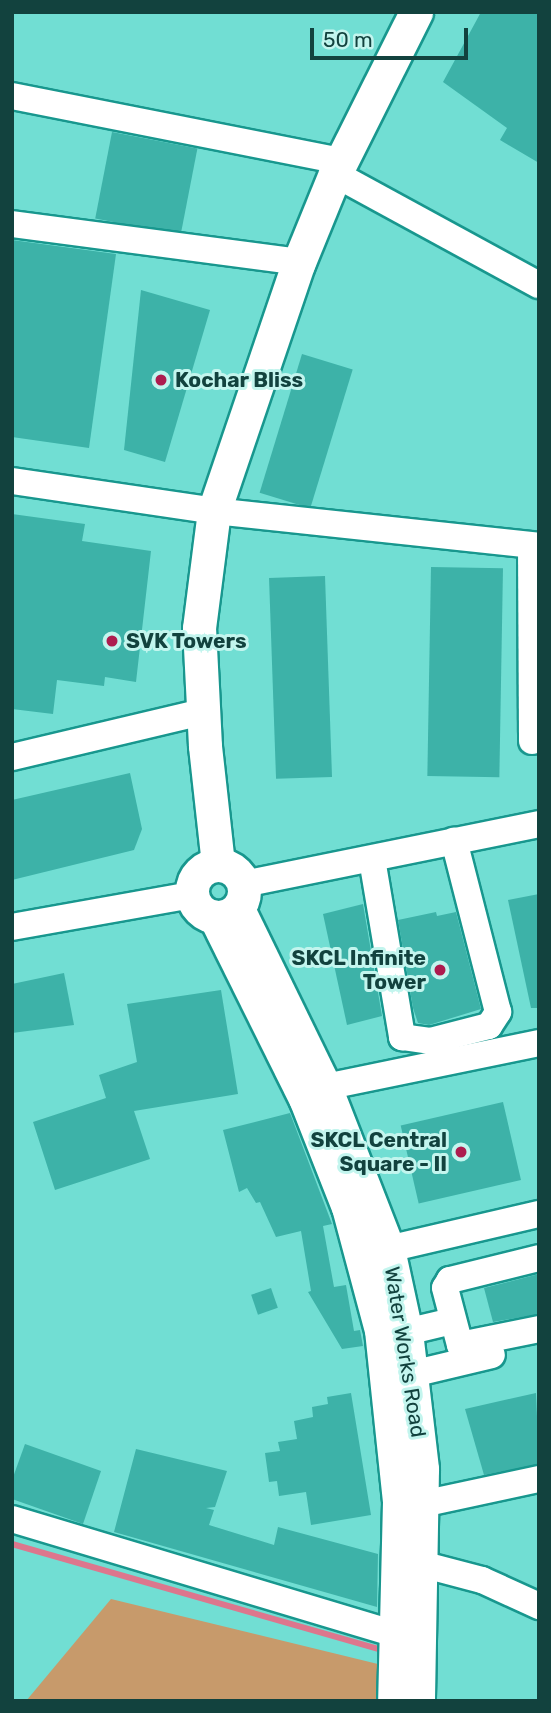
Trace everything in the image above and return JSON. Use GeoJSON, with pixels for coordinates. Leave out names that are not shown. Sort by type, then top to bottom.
{"type":"FeatureCollection","features":[{"type":"Feature","properties":{"kind":"main road"},"geometry":{"type":"LineString","coordinates":[[222,901],[235,870],[218,864],[203,712],[199,628],[214,511],[299,262],[338,167],[416,12]]}},
{"type":"Feature","properties":{"kind":"main road","name":"Water Works Road"},"geometry":{"type":"LineString","coordinates":[[222,901],[325,1087],[360,1203],[387,1365],[407,1560],[403,1667]]}},
{"type":"Feature","properties":{"kind":"main road","name":"Water Works Road"},"geometry":{"type":"LineString","coordinates":[[222,901],[306,1098],[360,1203],[388,1250],[412,1374],[422,1504],[407,1560]]}},
{"type":"Feature","properties":{"kind":"street"},"geometry":{"type":"LineString","coordinates":[[12,96],[338,167],[539,285]]}},
{"type":"Feature","properties":{"kind":"street"},"geometry":{"type":"LineString","coordinates":[[12,224],[299,262]]}},
{"type":"Feature","properties":{"kind":"street"},"geometry":{"type":"LineString","coordinates":[[12,481],[214,511],[535,546],[532,741]]}},
{"type":"Feature","properties":{"kind":"street"},"geometry":{"type":"LineString","coordinates":[[12,757],[203,712]]}},
{"type":"Feature","properties":{"kind":"street"},"geometry":{"type":"LineString","coordinates":[[12,927],[222,901],[372,859],[539,824]]}},
{"type":"Feature","properties":{"kind":"street"},"geometry":{"type":"LineString","coordinates":[[372,859],[402,1037],[430,1041],[489,1026],[498,1012],[454,841]]}},
{"type":"Feature","properties":{"kind":"street"},"geometry":{"type":"LineString","coordinates":[[325,1087],[539,1043]]}},
{"type":"Feature","properties":{"kind":"street"},"geometry":{"type":"LineString","coordinates":[[388,1250],[539,1214]]}},
{"type":"Feature","properties":{"kind":"street"},"geometry":{"type":"LineString","coordinates":[[539,1258],[447,1281],[445,1289],[458,1342],[464,1346],[539,1329]]}},
{"type":"Feature","properties":{"kind":"street"},"geometry":{"type":"LineString","coordinates":[[406,1332],[452,1321]]}},
{"type":"Feature","properties":{"kind":"street"},"geometry":{"type":"LineString","coordinates":[[412,1374],[539,1345]]}},
{"type":"Feature","properties":{"kind":"street"},"geometry":{"type":"LineString","coordinates":[[422,1504],[539,1479]]}},
{"type":"Feature","properties":{"kind":"street"},"geometry":{"type":"LineString","coordinates":[[12,1519],[403,1667]]}},
{"type":"Feature","properties":{"kind":"street"},"geometry":{"type":"LineString","coordinates":[[407,1560],[482,1580],[539,1606]]}},
{"type":"Feature","properties":{"kind":"shaded area"},"geometry":{"type":"Polygon","coordinates":[[[111,1599],[382,1665],[383,1701],[26,1701],[111,1599]]]}},
{"type":"Feature","properties":{"kind":"building"},"geometry":{"type":"Polygon","coordinates":[[[481,12],[539,12],[539,163],[500,140],[507,128],[443,82],[481,12]]]}},
{"type":"Feature","properties":{"kind":"building"},"geometry":{"type":"Polygon","coordinates":[[[112,132],[197,149],[181,235],[95,218],[112,132]]]}},
{"type":"Feature","properties":{"kind":"building"},"geometry":{"type":"Polygon","coordinates":[[[12,240],[116,254],[89,448],[12,437],[12,240]]]}},
{"type":"Feature","properties":{"kind":"building","name":"Kochar Bliss"},"geometry":{"type":"Polygon","coordinates":[[[141,290],[210,310],[165,462],[124,450],[141,290]]]}},
{"type":"Feature","properties":{"kind":"building"},"geometry":{"type":"Polygon","coordinates":[[[302,354],[353,369],[310,508],[260,493],[302,354]]]}},
{"type":"Feature","properties":{"kind":"building"},"geometry":{"type":"Polygon","coordinates":[[[12,514],[85,524],[82,541],[151,551],[136,682],[105,677],[104,686],[57,680],[53,714],[12,709],[12,514]]]}},
{"type":"Feature","properties":{"kind":"building"},"geometry":{"type":"Polygon","coordinates":[[[431,567],[503,568],[499,777],[427,776],[431,567]]]}},
{"type":"Feature","properties":{"kind":"building"},"geometry":{"type":"Polygon","coordinates":[[[325,576],[332,777],[276,779],[269,578],[325,576]]]}},
{"type":"Feature","properties":{"kind":"building"},"geometry":{"type":"Polygon","coordinates":[[[130,773],[142,829],[134,850],[12,880],[12,800],[130,773]]]}},
{"type":"Feature","properties":{"kind":"building"},"geometry":{"type":"Polygon","coordinates":[[[539,894],[539,1008],[531,1008],[508,900],[539,894]]]}},
{"type":"Feature","properties":{"kind":"building"},"geometry":{"type":"Polygon","coordinates":[[[363,904],[382,1016],[347,1025],[323,914],[363,904]]]}},
{"type":"Feature","properties":{"kind":"building","name":"SKCL Infinite Tower"},"geometry":{"type":"Polygon","coordinates":[[[436,912],[437,916],[456,912],[481,1009],[429,1025],[418,1023],[413,1008],[398,920],[436,912]]]}},
{"type":"Feature","properties":{"kind":"building"},"geometry":{"type":"Polygon","coordinates":[[[64,973],[74,1025],[12,1033],[12,984],[64,973]]]}},
{"type":"Feature","properties":{"kind":"building"},"geometry":{"type":"Polygon","coordinates":[[[221,990],[238,1094],[134,1111],[150,1159],[55,1190],[33,1122],[106,1098],[99,1075],[137,1062],[127,1004],[221,990]]]}},
{"type":"Feature","properties":{"kind":"building","name":"SKCL Central Square - II"},"geometry":{"type":"Polygon","coordinates":[[[503,1102],[521,1180],[419,1204],[401,1126],[503,1102]]]}},
{"type":"Feature","properties":{"kind":"building"},"geometry":{"type":"Polygon","coordinates":[[[290,1113],[332,1224],[323,1226],[334,1287],[346,1285],[354,1331],[360,1330],[363,1346],[342,1349],[308,1292],[311,1291],[301,1231],[276,1237],[260,1202],[256,1203],[247,1188],[239,1192],[223,1130],[290,1113]]]}},
{"type":"Feature","properties":{"kind":"building"},"geometry":{"type":"Polygon","coordinates":[[[539,1274],[539,1314],[493,1322],[484,1288],[539,1274]]]}},
{"type":"Feature","properties":{"kind":"building"},"geometry":{"type":"Polygon","coordinates":[[[271,1288],[278,1308],[258,1315],[251,1295],[271,1288]]]}},
{"type":"Feature","properties":{"kind":"building"},"geometry":{"type":"Polygon","coordinates":[[[351,1393],[371,1515],[311,1525],[306,1492],[279,1496],[277,1481],[269,1482],[265,1453],[280,1451],[278,1442],[297,1439],[294,1421],[313,1417],[312,1407],[328,1404],[327,1397],[351,1393]]]}},
{"type":"Feature","properties":{"kind":"building"},"geometry":{"type":"Polygon","coordinates":[[[536,1393],[539,1464],[484,1475],[465,1409],[536,1393]]]}},
{"type":"Feature","properties":{"kind":"building"},"geometry":{"type":"Polygon","coordinates":[[[25,1444],[101,1471],[83,1524],[12,1499],[12,1480],[25,1444]]]}},
{"type":"Feature","properties":{"kind":"building"},"geometry":{"type":"Polygon","coordinates":[[[136,1449],[227,1471],[215,1507],[206,1508],[214,1510],[209,1525],[274,1545],[278,1527],[378,1554],[377,1607],[114,1532],[136,1449]]]}},
{"type":"Feature","properties":{"kind":"waterway"},"geometry":{"type":"LineString","coordinates":[[12,1544],[385,1651]]}},
{"type":"Feature","properties":{"kind":"place","name":"Kochar Bliss"},"geometry":{"type":"Point","coordinates":[161,380]}},
{"type":"Feature","properties":{"kind":"place","name":"SVK Towers"},"geometry":{"type":"Point","coordinates":[112,641]}},
{"type":"Feature","properties":{"kind":"place","name":"SKCL Infinite Tower"},"geometry":{"type":"Point","coordinates":[440,970]}},
{"type":"Feature","properties":{"kind":"place","name":"SKCL Central Square - II"},"geometry":{"type":"Point","coordinates":[461,1152]}}]}
